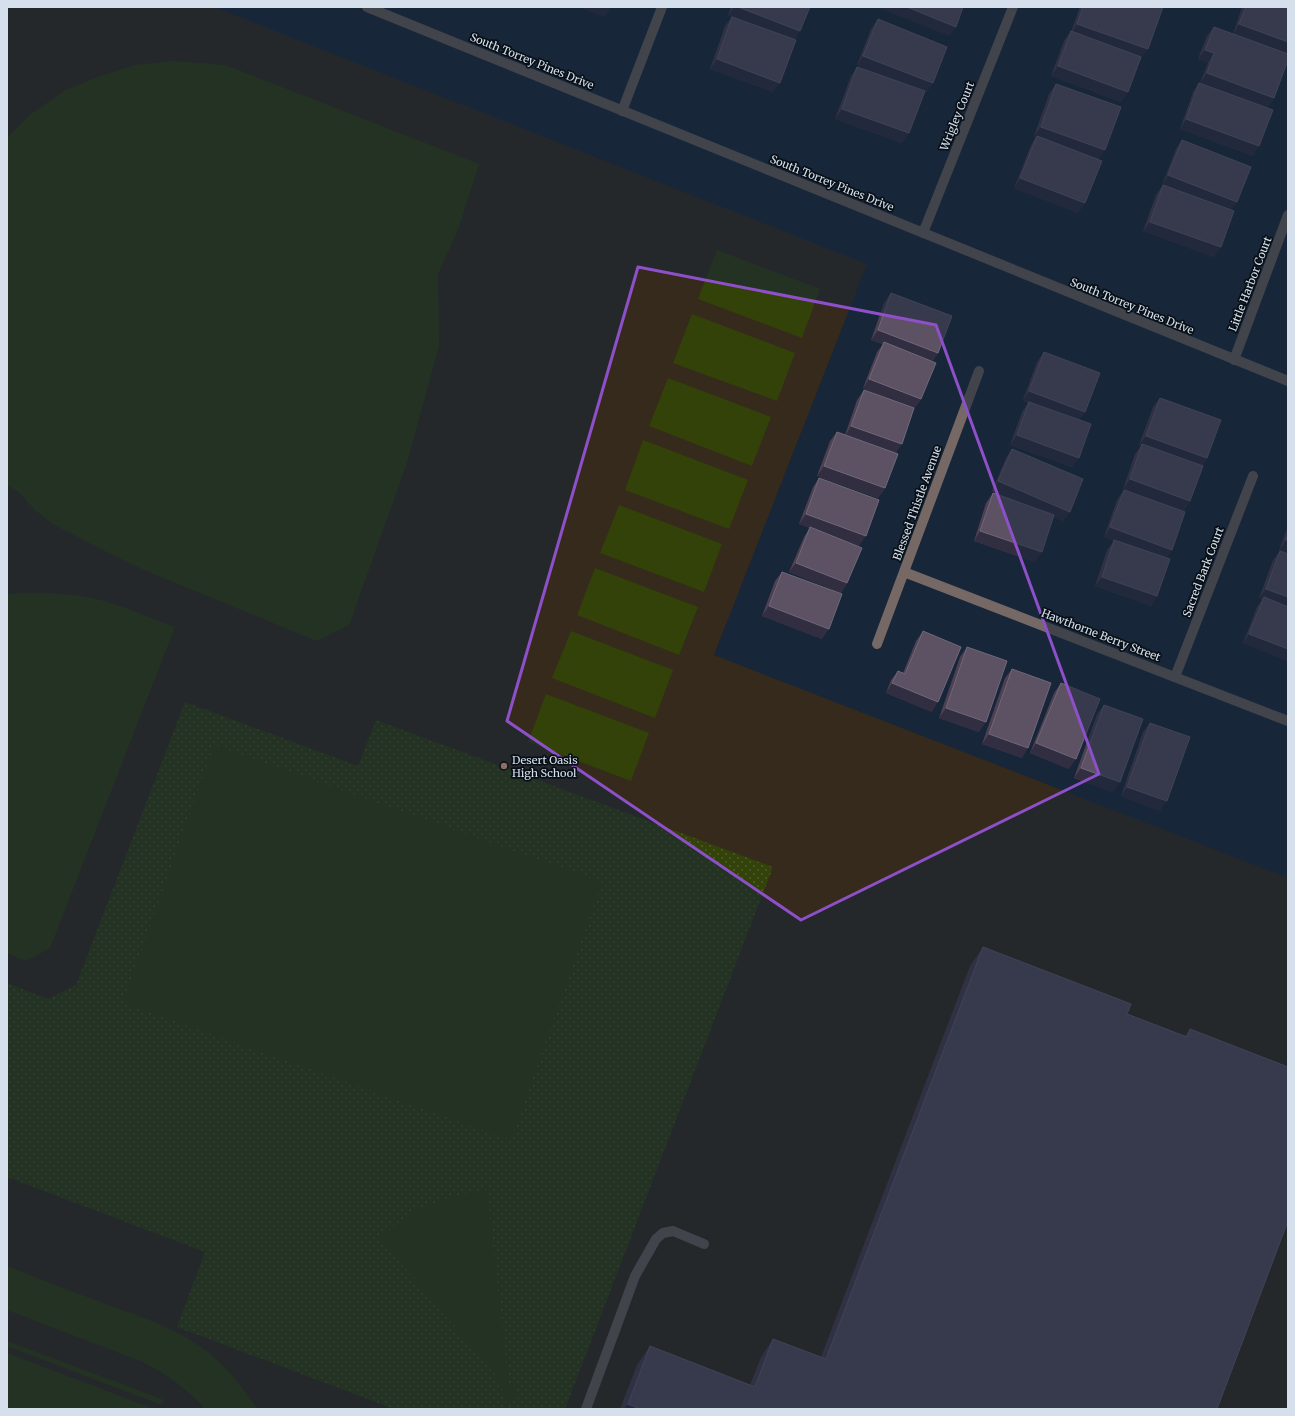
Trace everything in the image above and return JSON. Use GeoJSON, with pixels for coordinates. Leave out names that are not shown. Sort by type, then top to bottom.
{"type":"FeatureCollection","features":[{"type":"Feature","properties":{"kind":"street","name":"South Torrey Pines Drive"},"geometry":{"type":"LineString","coordinates":[[367,7],[1288,381]]}},
{"type":"Feature","properties":{"kind":"street"},"geometry":{"type":"LineString","coordinates":[[622,111],[662,7]]}},
{"type":"Feature","properties":{"kind":"street","name":"Wrigley Court"},"geometry":{"type":"LineString","coordinates":[[923,233],[1013,7]]}},
{"type":"Feature","properties":{"kind":"street","name":"Little Harbor Court"},"geometry":{"type":"LineString","coordinates":[[1234,360],[1288,215]]}},
{"type":"Feature","properties":{"kind":"street","name":"Blessed Thistle Avenue"},"geometry":{"type":"LineString","coordinates":[[877,644],[979,371]]}},
{"type":"Feature","properties":{"kind":"street","name":"Sacred Bark Court"},"geometry":{"type":"LineString","coordinates":[[1175,677],[1253,476]]}},
{"type":"Feature","properties":{"kind":"street","name":"Hawthorne Berry Street"},"geometry":{"type":"LineString","coordinates":[[904,572],[1288,721]]}},
{"type":"Feature","properties":{"kind":"street"},"geometry":{"type":"LineString","coordinates":[[586,1409],[635,1276],[656,1239],[663,1233],[673,1231],[704,1244]]}},
{"type":"Feature","properties":{"kind":"highlighted area"},"geometry":{"type":"Polygon","coordinates":[[[638,267],[936,325],[1099,774],[801,920],[507,721],[638,267]]]}},
{"type":"Feature","properties":{"kind":"shaded area","name":"Desert Oasis High School"},"geometry":{"type":"Polygon","coordinates":[[[7,7],[214,7],[867,264],[714,655],[1288,878],[1288,1409],[7,1409],[7,7]]]}},
{"type":"Feature","properties":{"kind":"green space"},"geometry":{"type":"Polygon","coordinates":[[[175,61],[225,65],[479,164],[459,227],[438,274],[439,345],[407,463],[349,625],[317,641],[142,569],[97,547],[53,524],[35,510],[21,494],[7,484],[7,138],[30,115],[64,91],[98,77],[135,65],[175,61]]]}},
{"type":"Feature","properties":{"kind":"green space"},"geometry":{"type":"Polygon","coordinates":[[[717,250],[820,289],[802,338],[698,299],[717,250]]]}},
{"type":"Feature","properties":{"kind":"green space"},"geometry":{"type":"Polygon","coordinates":[[[692,314],[795,353],[777,401],[673,363],[692,314]]]}},
{"type":"Feature","properties":{"kind":"green space"},"geometry":{"type":"Polygon","coordinates":[[[668,378],[771,417],[752,466],[649,426],[668,378]]]}},
{"type":"Feature","properties":{"kind":"green space"},"geometry":{"type":"Polygon","coordinates":[[[643,440],[748,480],[729,529],[625,490],[643,440]]]}},
{"type":"Feature","properties":{"kind":"green space"},"geometry":{"type":"Polygon","coordinates":[[[619,505],[722,544],[704,592],[600,553],[619,505]]]}},
{"type":"Feature","properties":{"kind":"green space"},"geometry":{"type":"Polygon","coordinates":[[[595,568],[698,607],[679,655],[577,615],[595,568]]]}},
{"type":"Feature","properties":{"kind":"green space"},"geometry":{"type":"Polygon","coordinates":[[[29,593],[74,595],[96,599],[126,608],[175,627],[50,948],[26,961],[7,953],[7,594],[29,593]]]}},
{"type":"Feature","properties":{"kind":"green space"},"geometry":{"type":"Polygon","coordinates":[[[571,631],[673,670],[655,718],[552,678],[571,631]]]}},
{"type":"Feature","properties":{"kind":"green space"},"geometry":{"type":"Polygon","coordinates":[[[546,694],[649,733],[631,781],[528,742],[546,694]]]}},
{"type":"Feature","properties":{"kind":"green space"},"geometry":{"type":"Polygon","coordinates":[[[185,702],[358,766],[376,720],[773,867],[565,1409],[394,1409],[177,1327],[205,1252],[7,1177],[7,983],[48,999],[76,985],[185,702]]]}},
{"type":"Feature","properties":{"kind":"green space"},"geometry":{"type":"Polygon","coordinates":[[[214,745],[602,882],[511,1140],[123,1003],[214,745]]]}},
{"type":"Feature","properties":{"kind":"green space"},"geometry":{"type":"Polygon","coordinates":[[[487,1190],[509,1387],[514,1385],[519,1397],[506,1403],[501,1390],[506,1388],[380,1238],[411,1212],[451,1197],[487,1190]]]}},
{"type":"Feature","properties":{"kind":"green space"},"geometry":{"type":"Polygon","coordinates":[[[7,1266],[144,1318],[196,1343],[225,1368],[250,1398],[257,1409],[205,1409],[176,1382],[143,1362],[7,1310],[7,1266]]]}},
{"type":"Feature","properties":{"kind":"green space"},"geometry":{"type":"Polygon","coordinates":[[[7,1341],[164,1400],[162,1405],[7,1346],[7,1341]]]}},
{"type":"Feature","properties":{"kind":"green space"},"geometry":{"type":"Polygon","coordinates":[[[7,1353],[154,1409],[7,1409],[7,1353]]]}},
{"type":"Feature","properties":{"kind":"building"},"geometry":{"type":"Polygon","coordinates":[[[738,7],[810,7],[800,31],[738,7]]]}},
{"type":"Feature","properties":{"kind":"building"},"geometry":{"type":"Polygon","coordinates":[[[907,7],[963,7],[956,27],[907,7]]]}},
{"type":"Feature","properties":{"kind":"building"},"geometry":{"type":"Polygon","coordinates":[[[1083,7],[1163,7],[1148,49],[1077,24],[1083,7]]]}},
{"type":"Feature","properties":{"kind":"building"},"geometry":{"type":"Polygon","coordinates":[[[1246,7],[1288,7],[1288,42],[1239,24],[1246,7]]]}},
{"type":"Feature","properties":{"kind":"building"},"geometry":{"type":"Polygon","coordinates":[[[732,17],[796,40],[780,83],[717,59],[732,17]]]}},
{"type":"Feature","properties":{"kind":"building"},"geometry":{"type":"Polygon","coordinates":[[[878,19],[947,47],[933,83],[863,56],[878,19]]]}},
{"type":"Feature","properties":{"kind":"building"},"geometry":{"type":"Polygon","coordinates":[[[1214,27],[1288,54],[1288,60],[1274,98],[1207,73],[1214,53],[1205,50],[1214,27]]]}},
{"type":"Feature","properties":{"kind":"building"},"geometry":{"type":"Polygon","coordinates":[[[1071,31],[1141,57],[1128,92],[1058,66],[1071,31]]]}},
{"type":"Feature","properties":{"kind":"building"},"geometry":{"type":"Polygon","coordinates":[[[857,67],[925,91],[909,133],[842,109],[857,67]]]}},
{"type":"Feature","properties":{"kind":"building"},"geometry":{"type":"Polygon","coordinates":[[[1199,83],[1273,110],[1259,146],[1186,119],[1199,83]]]}},
{"type":"Feature","properties":{"kind":"building"},"geometry":{"type":"Polygon","coordinates":[[[1056,84],[1121,107],[1105,150],[1041,127],[1056,84]]]}},
{"type":"Feature","properties":{"kind":"building"},"geometry":{"type":"Polygon","coordinates":[[[1037,136],[1102,161],[1085,203],[1020,178],[1037,136]]]}},
{"type":"Feature","properties":{"kind":"building"},"geometry":{"type":"Polygon","coordinates":[[[1182,140],[1251,167],[1237,202],[1168,175],[1182,140]]]}},
{"type":"Feature","properties":{"kind":"building"},"geometry":{"type":"Polygon","coordinates":[[[1163,185],[1234,211],[1221,247],[1150,222],[1163,185]]]}},
{"type":"Feature","properties":{"kind":"building"},"geometry":{"type":"Polygon","coordinates":[[[891,293],[952,316],[938,353],[878,330],[891,293]]]}},
{"type":"Feature","properties":{"kind":"building"},"geometry":{"type":"Polygon","coordinates":[[[884,342],[936,363],[921,399],[869,379],[884,342]]]}},
{"type":"Feature","properties":{"kind":"building"},"geometry":{"type":"Polygon","coordinates":[[[1044,352],[1100,373],[1085,412],[1029,391],[1044,352]]]}},
{"type":"Feature","properties":{"kind":"building"},"geometry":{"type":"Polygon","coordinates":[[[864,390],[914,408],[902,444],[851,426],[864,390]]]}},
{"type":"Feature","properties":{"kind":"building"},"geometry":{"type":"Polygon","coordinates":[[[1160,398],[1221,420],[1207,458],[1146,436],[1160,398]]]}},
{"type":"Feature","properties":{"kind":"building"},"geometry":{"type":"Polygon","coordinates":[[[1029,402],[1091,424],[1079,458],[1017,435],[1029,402]]]}},
{"type":"Feature","properties":{"kind":"building"},"geometry":{"type":"Polygon","coordinates":[[[837,432],[898,454],[885,488],[824,466],[837,432]]]}},
{"type":"Feature","properties":{"kind":"building"},"geometry":{"type":"Polygon","coordinates":[[[1142,444],[1203,466],[1190,501],[1130,479],[1142,444]]]}},
{"type":"Feature","properties":{"kind":"building"},"geometry":{"type":"Polygon","coordinates":[[[1012,449],[1083,479],[1070,512],[998,481],[1012,449]]]}},
{"type":"Feature","properties":{"kind":"building"},"geometry":{"type":"Polygon","coordinates":[[[819,478],[879,500],[866,536],[806,514],[819,478]]]}},
{"type":"Feature","properties":{"kind":"building"},"geometry":{"type":"Polygon","coordinates":[[[1124,490],[1185,512],[1172,550],[1110,527],[1124,490]]]}},
{"type":"Feature","properties":{"kind":"building"},"geometry":{"type":"Polygon","coordinates":[[[993,493],[1054,515],[1042,552],[980,531],[993,493]]]}},
{"type":"Feature","properties":{"kind":"building"},"geometry":{"type":"Polygon","coordinates":[[[810,527],[862,548],[847,583],[796,563],[810,527]]]}},
{"type":"Feature","properties":{"kind":"building"},"geometry":{"type":"Polygon","coordinates":[[[1114,540],[1170,559],[1157,596],[1102,577],[1114,540]]]}},
{"type":"Feature","properties":{"kind":"building"},"geometry":{"type":"Polygon","coordinates":[[[1280,551],[1288,554],[1288,597],[1266,589],[1280,551]]]}},
{"type":"Feature","properties":{"kind":"building"},"geometry":{"type":"Polygon","coordinates":[[[782,572],[842,594],[829,629],[769,606],[782,572]]]}},
{"type":"Feature","properties":{"kind":"building"},"geometry":{"type":"Polygon","coordinates":[[[1264,597],[1288,607],[1288,649],[1249,634],[1264,597]]]}},
{"type":"Feature","properties":{"kind":"building"},"geometry":{"type":"Polygon","coordinates":[[[923,631],[961,647],[938,702],[892,683],[898,671],[905,674],[923,631]]]}},
{"type":"Feature","properties":{"kind":"building"},"geometry":{"type":"Polygon","coordinates":[[[967,647],[1007,661],[986,722],[946,708],[967,647]]]}},
{"type":"Feature","properties":{"kind":"building"},"geometry":{"type":"Polygon","coordinates":[[[1012,669],[1051,683],[1028,748],[989,734],[1012,669]]]}},
{"type":"Feature","properties":{"kind":"building"},"geometry":{"type":"Polygon","coordinates":[[[1061,683],[1100,699],[1076,759],[1036,743],[1061,683]]]}},
{"type":"Feature","properties":{"kind":"building"},"geometry":{"type":"Polygon","coordinates":[[[1104,705],[1143,719],[1120,782],[1081,768],[1104,705]]]}},
{"type":"Feature","properties":{"kind":"building"},"geometry":{"type":"Polygon","coordinates":[[[1150,723],[1190,737],[1167,801],[1127,787],[1150,723]]]}},
{"type":"Feature","properties":{"kind":"building"},"geometry":{"type":"Polygon","coordinates":[[[983,947],[1131,1004],[1127,1014],[1187,1037],[1190,1029],[1288,1067],[1288,1221],[1217,1409],[640,1409],[628,1404],[650,1346],[755,1387],[773,1339],[826,1359],[983,947]]]}},
{"type":"Feature","properties":{"kind":"place","name":"Desert Oasis High School"},"geometry":{"type":"Point","coordinates":[504,766]}}]}
